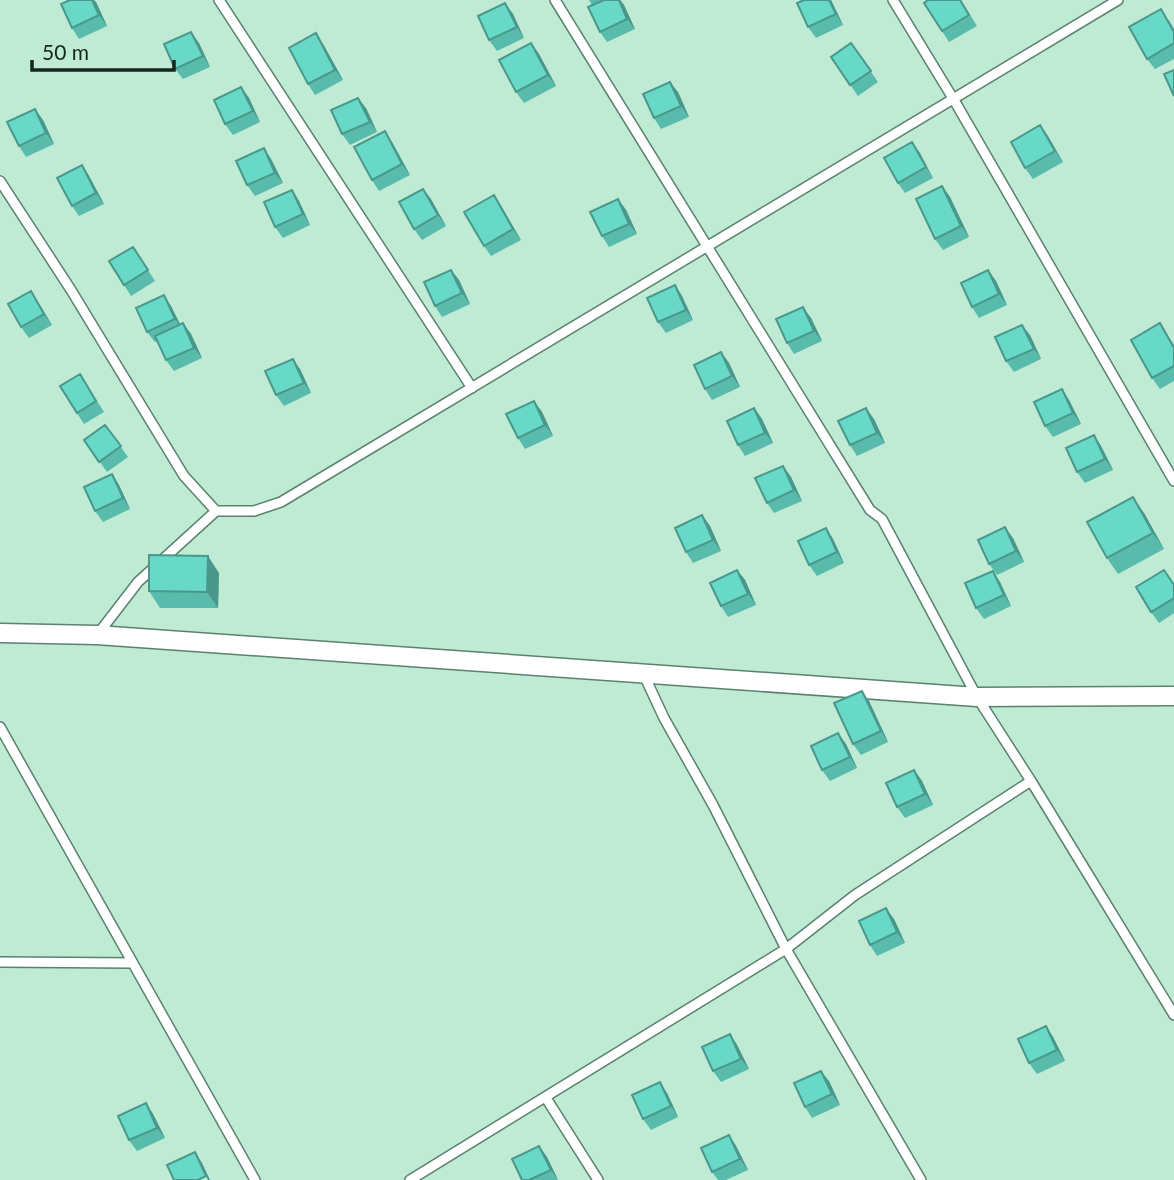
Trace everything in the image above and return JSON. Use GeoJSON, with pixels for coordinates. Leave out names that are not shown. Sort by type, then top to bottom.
{"type":"FeatureCollection","features":[{"type":"Feature","properties":{"kind":"street"},"geometry":{"type":"LineString","coordinates":[[0,633],[97,635],[977,697],[1174,696]]}},
{"type":"Feature","properties":{"kind":"lane"},"geometry":{"type":"LineString","coordinates":[[219,0],[472,388]]}},
{"type":"Feature","properties":{"kind":"lane"},"geometry":{"type":"LineString","coordinates":[[555,0],[870,510],[883,519],[977,697],[1174,1015]]}},
{"type":"Feature","properties":{"kind":"lane"},"geometry":{"type":"LineString","coordinates":[[893,0],[954,100],[1174,481]]}},
{"type":"Feature","properties":{"kind":"lane"},"geometry":{"type":"LineString","coordinates":[[97,635],[138,582],[216,512],[254,511],[281,502],[1118,0]]}},
{"type":"Feature","properties":{"kind":"lane"},"geometry":{"type":"LineString","coordinates":[[0,181],[71,290],[184,476],[216,512]]}},
{"type":"Feature","properties":{"kind":"lane"},"geometry":{"type":"LineString","coordinates":[[643,673],[664,718],[713,805],[786,948],[921,1180]]}},
{"type":"Feature","properties":{"kind":"lane"},"geometry":{"type":"LineString","coordinates":[[0,727],[255,1180]]}},
{"type":"Feature","properties":{"kind":"lane"},"geometry":{"type":"LineString","coordinates":[[410,1180],[786,948],[855,895],[1031,781]]}},
{"type":"Feature","properties":{"kind":"lane"},"geometry":{"type":"LineString","coordinates":[[0,962],[132,963]]}},
{"type":"Feature","properties":{"kind":"lane"},"geometry":{"type":"LineString","coordinates":[[546,1098],[598,1180]]}},
{"type":"Feature","properties":{"kind":"building"},"geometry":{"type":"Polygon","coordinates":[[[70,0],[92,0],[99,15],[72,28],[61,4],[70,0]]]}},
{"type":"Feature","properties":{"kind":"building"},"geometry":{"type":"Polygon","coordinates":[[[604,0],[619,0],[627,19],[600,32],[588,7],[604,0]]]}},
{"type":"Feature","properties":{"kind":"building"},"geometry":{"type":"Polygon","coordinates":[[[804,0],[829,0],[836,14],[808,27],[797,3],[804,0]]]}},
{"type":"Feature","properties":{"kind":"building"},"geometry":{"type":"Polygon","coordinates":[[[928,0],[960,0],[969,15],[942,31],[924,3],[928,0]]]}},
{"type":"Feature","properties":{"kind":"building"},"geometry":{"type":"Polygon","coordinates":[[[505,3],[517,27],[489,40],[478,16],[505,3]]]}},
{"type":"Feature","properties":{"kind":"building"},"geometry":{"type":"Polygon","coordinates":[[[1161,9],[1174,32],[1174,43],[1147,59],[1129,27],[1161,9]]]}},
{"type":"Feature","properties":{"kind":"building"},"geometry":{"type":"Polygon","coordinates":[[[191,32],[203,56],[175,69],[164,44],[191,32]]]}},
{"type":"Feature","properties":{"kind":"building"},"geometry":{"type":"Polygon","coordinates":[[[316,33],[335,70],[308,84],[289,48],[316,33]]]}},
{"type":"Feature","properties":{"kind":"building"},"geometry":{"type":"Polygon","coordinates":[[[531,43],[548,75],[516,92],[499,60],[531,43]]]}},
{"type":"Feature","properties":{"kind":"building"},"geometry":{"type":"Polygon","coordinates":[[[851,43],[871,71],[850,85],[831,57],[851,43]]]}},
{"type":"Feature","properties":{"kind":"building"},"geometry":{"type":"Polygon","coordinates":[[[1174,70],[1174,96],[1164,74],[1174,70]]]}},
{"type":"Feature","properties":{"kind":"building"},"geometry":{"type":"Polygon","coordinates":[[[670,82],[681,106],[654,118],[643,94],[670,82]]]}},
{"type":"Feature","properties":{"kind":"building"},"geometry":{"type":"Polygon","coordinates":[[[241,87],[253,111],[225,124],[214,100],[241,87]]]}},
{"type":"Feature","properties":{"kind":"building"},"geometry":{"type":"Polygon","coordinates":[[[358,98],[370,122],[342,134],[331,110],[358,98]]]}},
{"type":"Feature","properties":{"kind":"building"},"geometry":{"type":"Polygon","coordinates":[[[35,109],[46,133],[19,146],[7,122],[35,109]]]}},
{"type":"Feature","properties":{"kind":"building"},"geometry":{"type":"Polygon","coordinates":[[[1040,125],[1055,151],[1025,168],[1011,142],[1040,125]]]}},
{"type":"Feature","properties":{"kind":"building"},"geometry":{"type":"Polygon","coordinates":[[[385,131],[402,164],[372,180],[354,147],[385,131]]]}},
{"type":"Feature","properties":{"kind":"building"},"geometry":{"type":"Polygon","coordinates":[[[912,142],[926,167],[898,183],[884,158],[912,142]]]}},
{"type":"Feature","properties":{"kind":"building"},"geometry":{"type":"Polygon","coordinates":[[[264,148],[275,173],[247,185],[236,161],[264,148]]]}},
{"type":"Feature","properties":{"kind":"building"},"geometry":{"type":"Polygon","coordinates":[[[82,165],[96,193],[72,206],[57,178],[82,165]]]}},
{"type":"Feature","properties":{"kind":"building"},"geometry":{"type":"Polygon","coordinates":[[[942,186],[961,226],[935,239],[916,199],[942,186]]]}},
{"type":"Feature","properties":{"kind":"building"},"geometry":{"type":"Polygon","coordinates":[[[423,189],[438,215],[414,229],[399,202],[423,189]]]}},
{"type":"Feature","properties":{"kind":"building"},"geometry":{"type":"Polygon","coordinates":[[[292,190],[303,214],[275,227],[264,202],[292,190]]]}},
{"type":"Feature","properties":{"kind":"building"},"geometry":{"type":"Polygon","coordinates":[[[494,195],[513,229],[484,246],[464,212],[494,195]]]}},
{"type":"Feature","properties":{"kind":"building"},"geometry":{"type":"Polygon","coordinates":[[[618,199],[629,224],[602,236],[590,212],[618,199]]]}},
{"type":"Feature","properties":{"kind":"building"},"geometry":{"type":"Polygon","coordinates":[[[133,247],[148,270],[124,285],[109,261],[133,247]]]}},
{"type":"Feature","properties":{"kind":"building"},"geometry":{"type":"Polygon","coordinates":[[[451,270],[462,293],[435,306],[424,282],[451,270]]]}},
{"type":"Feature","properties":{"kind":"building"},"geometry":{"type":"Polygon","coordinates":[[[988,270],[999,294],[972,307],[961,283],[988,270]]]}},
{"type":"Feature","properties":{"kind":"building"},"geometry":{"type":"Polygon","coordinates":[[[675,285],[686,310],[658,322],[647,298],[675,285]]]}},
{"type":"Feature","properties":{"kind":"building"},"geometry":{"type":"Polygon","coordinates":[[[31,291],[44,314],[21,327],[8,304],[31,291]]]}},
{"type":"Feature","properties":{"kind":"building"},"geometry":{"type":"Polygon","coordinates":[[[164,295],[175,319],[147,332],[136,308],[164,295]]]}},
{"type":"Feature","properties":{"kind":"building"},"geometry":{"type":"Polygon","coordinates":[[[803,307],[814,331],[787,343],[776,319],[803,307]]]}},
{"type":"Feature","properties":{"kind":"building"},"geometry":{"type":"Polygon","coordinates":[[[183,323],[194,348],[166,360],[155,336],[183,323]]]}},
{"type":"Feature","properties":{"kind":"building"},"geometry":{"type":"Polygon","coordinates":[[[1160,323],[1174,348],[1174,366],[1152,378],[1131,340],[1160,323]]]}},
{"type":"Feature","properties":{"kind":"building"},"geometry":{"type":"Polygon","coordinates":[[[1022,325],[1034,349],[1006,361],[995,337],[1022,325]]]}},
{"type":"Feature","properties":{"kind":"building"},"geometry":{"type":"Polygon","coordinates":[[[721,352],[732,376],[705,389],[694,365],[721,352]]]}},
{"type":"Feature","properties":{"kind":"building"},"geometry":{"type":"Polygon","coordinates":[[[293,359],[304,383],[276,395],[265,371],[293,359]]]}},
{"type":"Feature","properties":{"kind":"building"},"geometry":{"type":"Polygon","coordinates":[[[80,374],[96,401],[77,413],[60,386],[80,374]]]}},
{"type":"Feature","properties":{"kind":"building"},"geometry":{"type":"Polygon","coordinates":[[[1062,389],[1073,413],[1045,426],[1034,402],[1062,389]]]}},
{"type":"Feature","properties":{"kind":"building"},"geometry":{"type":"Polygon","coordinates":[[[534,401],[545,425],[518,438],[506,414],[534,401]]]}},
{"type":"Feature","properties":{"kind":"building"},"geometry":{"type":"Polygon","coordinates":[[[754,408],[765,433],[738,445],[727,421],[754,408]]]}},
{"type":"Feature","properties":{"kind":"building"},"geometry":{"type":"Polygon","coordinates":[[[866,408],[877,433],[850,445],[838,421],[866,408]]]}},
{"type":"Feature","properties":{"kind":"building"},"geometry":{"type":"Polygon","coordinates":[[[105,425],[121,446],[99,462],[84,440],[105,425]]]}},
{"type":"Feature","properties":{"kind":"building"},"geometry":{"type":"Polygon","coordinates":[[[1094,435],[1105,459],[1077,472],[1066,448],[1094,435]]]}},
{"type":"Feature","properties":{"kind":"building"},"geometry":{"type":"Polygon","coordinates":[[[783,466],[794,490],[767,503],[755,478],[783,466]]]}},
{"type":"Feature","properties":{"kind":"building"},"geometry":{"type":"Polygon","coordinates":[[[112,474],[123,498],[95,511],[84,487],[112,474]]]}},
{"type":"Feature","properties":{"kind":"building"},"geometry":{"type":"Polygon","coordinates":[[[1133,497],[1153,533],[1107,558],[1087,522],[1133,497]]]}},
{"type":"Feature","properties":{"kind":"building"},"geometry":{"type":"Polygon","coordinates":[[[702,515],[713,540],[686,552],[675,528],[702,515]]]}},
{"type":"Feature","properties":{"kind":"building"},"geometry":{"type":"Polygon","coordinates":[[[1005,527],[1016,551],[989,564],[978,540],[1005,527]]]}},
{"type":"Feature","properties":{"kind":"building"},"geometry":{"type":"Polygon","coordinates":[[[826,528],[837,552],[809,565],[798,541],[826,528]]]}},
{"type":"Feature","properties":{"kind":"building"},"geometry":{"type":"Polygon","coordinates":[[[149,555],[208,556],[207,592],[149,591],[149,555]]]}},
{"type":"Feature","properties":{"kind":"building"},"geometry":{"type":"Polygon","coordinates":[[[737,570],[748,594],[721,606],[710,583],[737,570]]]}},
{"type":"Feature","properties":{"kind":"building"},"geometry":{"type":"Polygon","coordinates":[[[1164,570],[1174,585],[1174,598],[1151,612],[1136,587],[1164,570]]]}},
{"type":"Feature","properties":{"kind":"building"},"geometry":{"type":"Polygon","coordinates":[[[993,571],[1004,595],[976,608],[965,583],[993,571]]]}},
{"type":"Feature","properties":{"kind":"building"},"geometry":{"type":"Polygon","coordinates":[[[862,691],[881,731],[853,744],[834,703],[862,691]]]}},
{"type":"Feature","properties":{"kind":"building"},"geometry":{"type":"Polygon","coordinates":[[[838,733],[850,757],[822,770],[811,746],[838,733]]]}},
{"type":"Feature","properties":{"kind":"building"},"geometry":{"type":"Polygon","coordinates":[[[914,770],[925,794],[897,807],[886,783],[914,770]]]}},
{"type":"Feature","properties":{"kind":"building"},"geometry":{"type":"Polygon","coordinates":[[[886,908],[897,932],[870,945],[859,921],[886,908]]]}},
{"type":"Feature","properties":{"kind":"building"},"geometry":{"type":"Polygon","coordinates":[[[1046,1026],[1057,1050],[1029,1063],[1018,1039],[1046,1026]]]}},
{"type":"Feature","properties":{"kind":"building"},"geometry":{"type":"Polygon","coordinates":[[[730,1034],[741,1059],[713,1071],[702,1047],[730,1034]]]}},
{"type":"Feature","properties":{"kind":"building"},"geometry":{"type":"Polygon","coordinates":[[[821,1071],[832,1094],[805,1107],[794,1083],[821,1071]]]}},
{"type":"Feature","properties":{"kind":"building"},"geometry":{"type":"Polygon","coordinates":[[[660,1082],[671,1106],[643,1119],[632,1095],[660,1082]]]}},
{"type":"Feature","properties":{"kind":"building"},"geometry":{"type":"Polygon","coordinates":[[[146,1103],[157,1128],[129,1140],[118,1116],[146,1103]]]}},
{"type":"Feature","properties":{"kind":"building"},"geometry":{"type":"Polygon","coordinates":[[[729,1135],[740,1159],[712,1172],[701,1148],[729,1135]]]}},
{"type":"Feature","properties":{"kind":"building"},"geometry":{"type":"Polygon","coordinates":[[[539,1146],[551,1170],[529,1180],[522,1180],[512,1159],[539,1146]]]}},
{"type":"Feature","properties":{"kind":"building"},"geometry":{"type":"Polygon","coordinates":[[[195,1152],[206,1176],[198,1180],[174,1180],[167,1165],[195,1152]]]}}]}
